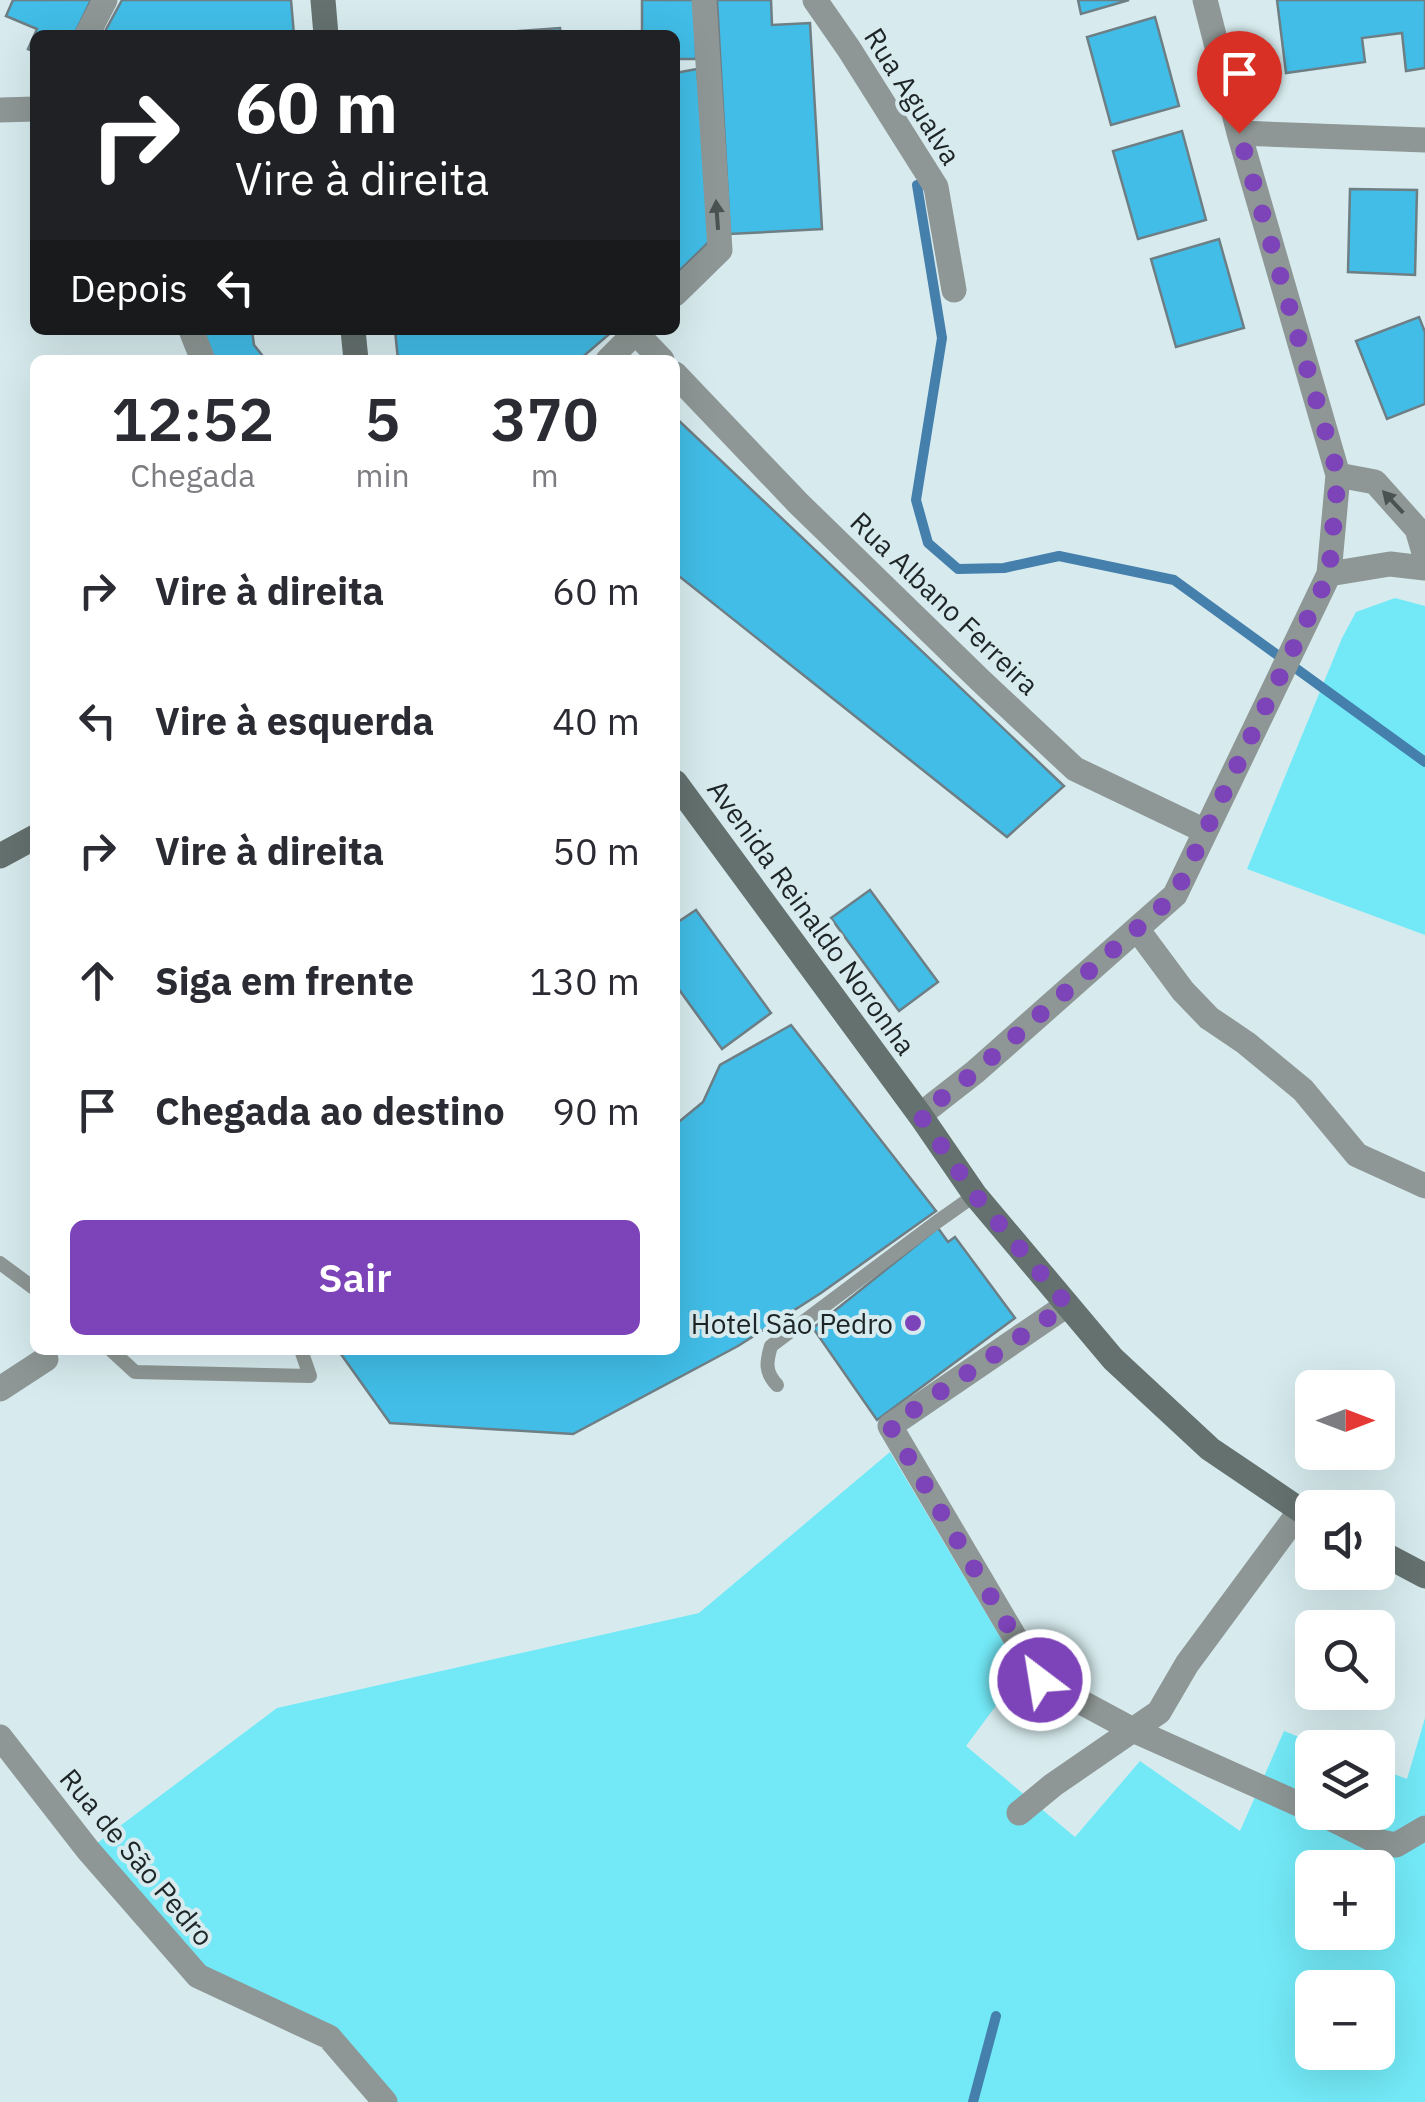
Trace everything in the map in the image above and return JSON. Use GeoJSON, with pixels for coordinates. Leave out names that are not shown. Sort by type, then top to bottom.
{"type":"FeatureCollection","features":[{"type":"Feature","properties":{"kind":"main road"},"geometry":{"type":"LineString","coordinates":[[323,0],[326,30]]}},
{"type":"Feature","properties":{"kind":"main road","name":"Avenida Reinaldo Noronha"},"geometry":{"type":"LineString","coordinates":[[680,789],[975,1195],[1113,1359],[1210,1449],[1295,1507]]}},
{"type":"Feature","properties":{"kind":"main road"},"geometry":{"type":"LineString","coordinates":[[0,856],[30,840]]}},
{"type":"Feature","properties":{"kind":"main road"},"geometry":{"type":"LineString","coordinates":[[1395,1560],[1425,1576]]}},
{"type":"Feature","properties":{"kind":"street"},"geometry":{"type":"LineString","coordinates":[[89,30],[104,0]]}},
{"type":"Feature","properties":{"kind":"street"},"geometry":{"type":"LineString","coordinates":[[680,289],[720,250],[704,0]]}},
{"type":"Feature","properties":{"kind":"street","name":"Rua Agualva"},"geometry":{"type":"LineString","coordinates":[[815,0],[936,187],[954,290]]}},
{"type":"Feature","properties":{"kind":"street"},"geometry":{"type":"LineString","coordinates":[[920,1115],[975,1072],[1175,895],[1329,574],[1338,475],[1239,133],[1206,0]]}},
{"type":"Feature","properties":{"kind":"street"},"geometry":{"type":"LineString","coordinates":[[0,110],[30,109]]}},
{"type":"Feature","properties":{"kind":"street"},"geometry":{"type":"LineString","coordinates":[[1239,133],[1425,140]]}},
{"type":"Feature","properties":{"kind":"street"},"geometry":{"type":"LineString","coordinates":[[613,355],[632,335]]}},
{"type":"Feature","properties":{"kind":"street"},"geometry":{"type":"LineString","coordinates":[[640,335],[658,355]]}},
{"type":"Feature","properties":{"kind":"street","name":"Rua Albano Ferreira"},"geometry":{"type":"LineString","coordinates":[[680,379],[798,502],[1075,769],[1205,831]]}},
{"type":"Feature","properties":{"kind":"street"},"geometry":{"type":"LineString","coordinates":[[1338,475],[1374,482],[1417,529],[1425,556]]}},
{"type":"Feature","properties":{"kind":"street"},"geometry":{"type":"LineString","coordinates":[[1329,574],[1390,564],[1425,568]]}},
{"type":"Feature","properties":{"kind":"street"},"geometry":{"type":"LineString","coordinates":[[1137,929],[1183,991],[1209,1018],[1303,1090],[1357,1156],[1425,1186]]}},
{"type":"Feature","properties":{"kind":"street"},"geometry":{"type":"LineString","coordinates":[[1067,1305],[890,1426],[1040,1680],[1133,1730],[1295,1802]]}},
{"type":"Feature","properties":{"kind":"street"},"geometry":{"type":"LineString","coordinates":[[0,1388],[46,1359]]}},
{"type":"Feature","properties":{"kind":"street"},"geometry":{"type":"LineString","coordinates":[[1019,1813],[1159,1712],[1187,1664],[1295,1528]]}},
{"type":"Feature","properties":{"kind":"street","name":"Rua de São Pedro"},"geometry":{"type":"LineString","coordinates":[[0,1737],[88,1850],[198,1976],[329,2037],[385,2102]]}},
{"type":"Feature","properties":{"kind":"street"},"geometry":{"type":"LineString","coordinates":[[1352,1830],[1376,1842],[1396,1845],[1425,1828]]}},
{"type":"Feature","properties":{"kind":"lane"},"geometry":{"type":"LineString","coordinates":[[778,1385],[769,1376],[766,1362],[771,1346],[975,1195]]}},
{"type":"Feature","properties":{"kind":"lane"},"geometry":{"type":"LineString","coordinates":[[0,1262],[30,1285]]}},
{"type":"Feature","properties":{"kind":"lane"},"geometry":{"type":"LineString","coordinates":[[117,1355],[136,1372],[310,1376],[303,1355]]}},
{"type":"Feature","properties":{"kind":"shaded area"},"geometry":{"type":"Polygon","coordinates":[[[1395,598],[1425,606],[1425,935],[1247,869],[1356,612],[1395,598]]]}},
{"type":"Feature","properties":{"kind":"shaded area"},"geometry":{"type":"Polygon","coordinates":[[[890,1452],[1021,1672],[966,1746],[1075,1837],[1140,1761],[1240,1831],[1284,1731],[1295,1735],[1295,1830],[1395,1830],[1395,1774],[1407,1779],[1425,1718],[1425,2102],[385,2102],[329,2037],[198,1976],[88,1850],[277,1708],[699,1613],[890,1452]]]}},
{"type":"Feature","properties":{"kind":"building"},"geometry":{"type":"Polygon","coordinates":[[[13,0],[91,0],[76,30],[37,30],[6,16],[13,0]]]}},
{"type":"Feature","properties":{"kind":"building"},"geometry":{"type":"Polygon","coordinates":[[[122,0],[291,0],[294,30],[106,30],[122,0]]]}},
{"type":"Feature","properties":{"kind":"building"},"geometry":{"type":"Polygon","coordinates":[[[642,0],[696,0],[696,59],[680,59],[680,30],[642,30],[642,0]]]}},
{"type":"Feature","properties":{"kind":"building"},"geometry":{"type":"Polygon","coordinates":[[[717,0],[771,0],[772,25],[810,23],[822,229],[730,234],[717,0]]]}},
{"type":"Feature","properties":{"kind":"building"},"geometry":{"type":"Polygon","coordinates":[[[1078,0],[1129,0],[1081,14],[1078,0]]]}},
{"type":"Feature","properties":{"kind":"building"},"geometry":{"type":"Polygon","coordinates":[[[1277,0],[1425,0],[1425,68],[1406,71],[1402,33],[1362,38],[1365,62],[1286,73],[1277,0]]]}},
{"type":"Feature","properties":{"kind":"building"},"geometry":{"type":"Polygon","coordinates":[[[1155,17],[1179,106],[1111,125],[1087,37],[1155,17]]]}},
{"type":"Feature","properties":{"kind":"building"},"geometry":{"type":"Polygon","coordinates":[[[697,69],[715,236],[680,270],[680,72],[697,69]]]}},
{"type":"Feature","properties":{"kind":"building"},"geometry":{"type":"Polygon","coordinates":[[[1182,131],[1206,220],[1138,239],[1113,151],[1182,131]]]}},
{"type":"Feature","properties":{"kind":"building"},"geometry":{"type":"Polygon","coordinates":[[[1350,189],[1417,190],[1415,275],[1348,272],[1350,189]]]}},
{"type":"Feature","properties":{"kind":"building"},"geometry":{"type":"Polygon","coordinates":[[[1219,239],[1244,328],[1176,347],[1151,259],[1219,239]]]}},
{"type":"Feature","properties":{"kind":"building"},"geometry":{"type":"Polygon","coordinates":[[[1419,317],[1425,332],[1425,404],[1387,419],[1356,341],[1419,317]]]}},
{"type":"Feature","properties":{"kind":"building"},"geometry":{"type":"Polygon","coordinates":[[[201,335],[253,335],[254,345],[262,355],[210,355],[201,335]]]}},
{"type":"Feature","properties":{"kind":"building"},"geometry":{"type":"Polygon","coordinates":[[[396,335],[608,335],[585,355],[398,355],[396,335]]]}},
{"type":"Feature","properties":{"kind":"building"},"geometry":{"type":"Polygon","coordinates":[[[680,422],[1064,786],[1007,837],[680,577],[680,422]]]}},
{"type":"Feature","properties":{"kind":"building"},"geometry":{"type":"Polygon","coordinates":[[[870,890],[938,982],[899,1011],[831,918],[870,890]]]}},
{"type":"Feature","properties":{"kind":"building"},"geometry":{"type":"Polygon","coordinates":[[[696,910],[771,1013],[722,1049],[680,991],[680,921],[696,910]]]}},
{"type":"Feature","properties":{"kind":"building"},"geometry":{"type":"Polygon","coordinates":[[[791,1025],[936,1211],[738,1346],[573,1434],[390,1423],[342,1355],[680,1355],[680,1121],[703,1102],[720,1065],[791,1025]]]}},
{"type":"Feature","properties":{"kind":"building","name":"Hotel São Pedro"},"geometry":{"type":"Polygon","coordinates":[[[938,1228],[948,1242],[955,1237],[1015,1318],[877,1420],[813,1328],[938,1228]]]}},
{"type":"Feature","properties":{"kind":"waterway"},"geometry":{"type":"LineString","coordinates":[[917,185],[942,338],[916,500],[928,543],[958,569],[1004,568],[1059,556],[1174,580],[1425,762]]}},
{"type":"Feature","properties":{"kind":"waterway"},"geometry":{"type":"LineString","coordinates":[[973,2102],[996,2016]]}},
{"type":"Feature","properties":{"kind":"place","name":"Hotel São Pedro"},"geometry":{"type":"Point","coordinates":[913,1323]}},
{"type":"Feature","properties":{"kind":"route"},"geometry":{"type":"LineString","coordinates":[[1040,1680],[890,1426],[1067,1305],[975,1195],[920,1115],[975,1072],[1175,895],[1329,574],[1338,475],[1239,133]]}}]}
